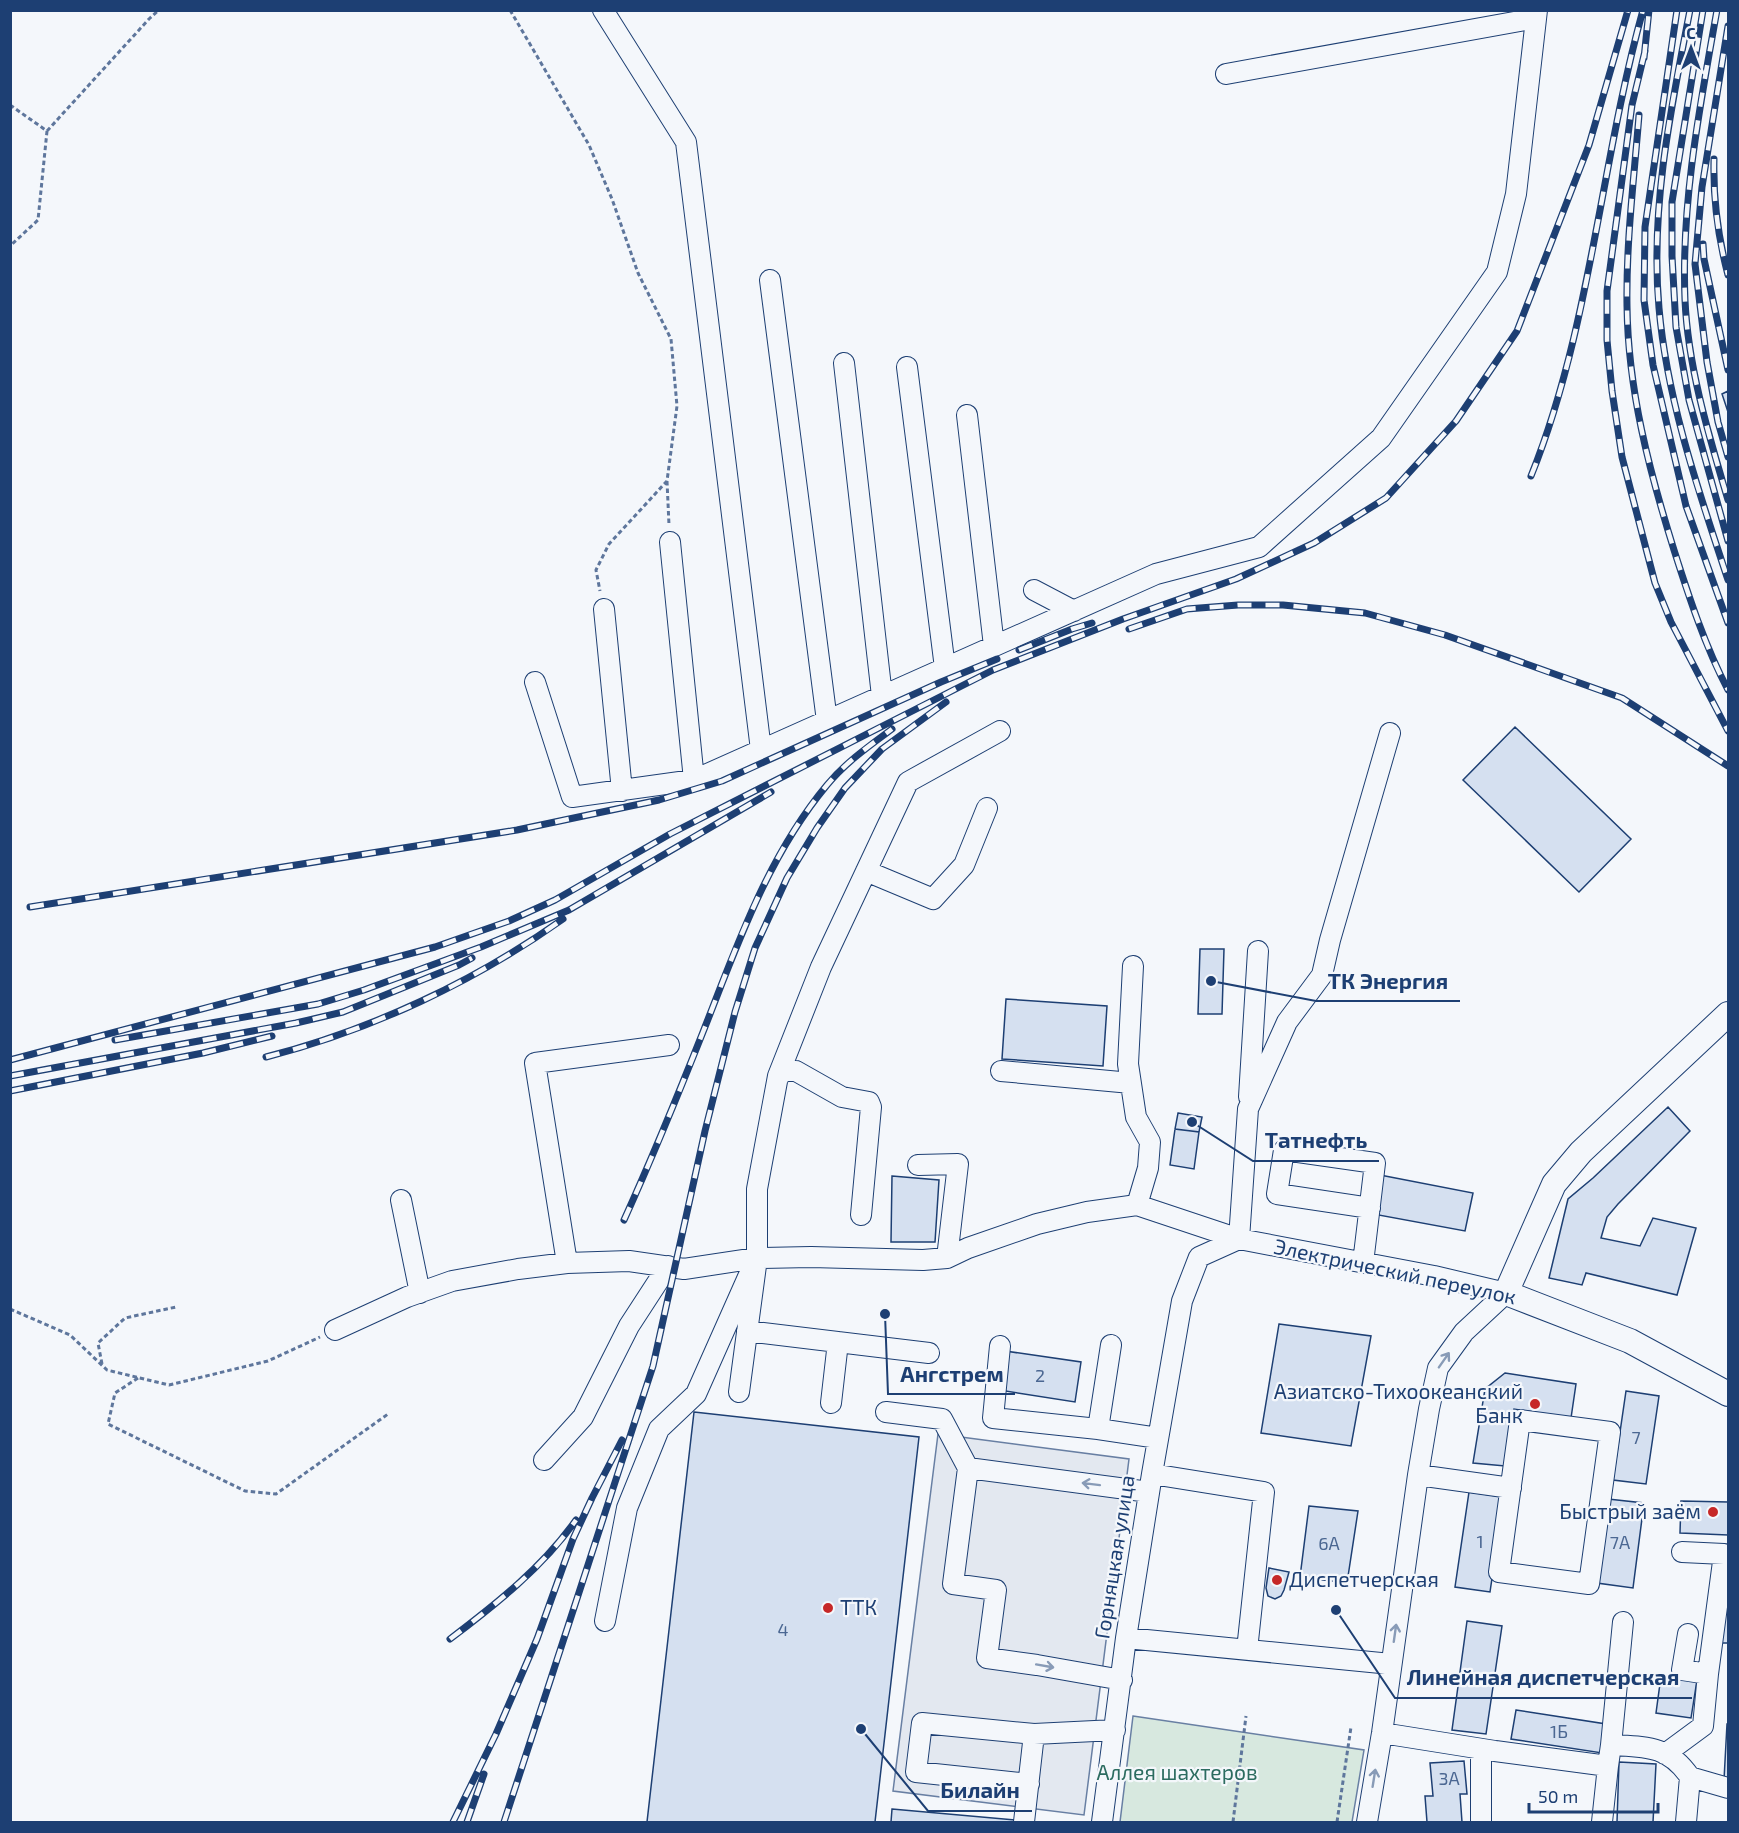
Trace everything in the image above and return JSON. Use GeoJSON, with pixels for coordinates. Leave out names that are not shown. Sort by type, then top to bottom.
{"type":"FeatureCollection","features":[{"type":"Feature","properties":{"kind":"main road"},"geometry":{"type":"LineString","coordinates":[[1506,1293],[1554,1184],[1581,1152],[1728,1014]]}},
{"type":"Feature","properties":{"kind":"main road","name":"Электрический переулок"},"geometry":{"type":"LineString","coordinates":[[1506,1293],[1630,1341],[1728,1394]]}},
{"type":"Feature","properties":{"kind":"street"},"geometry":{"type":"LineString","coordinates":[[603,10],[686,142],[761,750]]}},
{"type":"Feature","properties":{"kind":"street"},"geometry":{"type":"LineString","coordinates":[[535,682],[572,797],[694,780],[1156,574],[1259,547],[1381,438],[1497,272],[1516,194],[1536,14],[1227,74]]}},
{"type":"Feature","properties":{"kind":"street"},"geometry":{"type":"LineString","coordinates":[[770,280],[826,721]]}},
{"type":"Feature","properties":{"kind":"street"},"geometry":{"type":"LineString","coordinates":[[844,363],[882,696]]}},
{"type":"Feature","properties":{"kind":"street"},"geometry":{"type":"LineString","coordinates":[[907,367],[945,668]]}},
{"type":"Feature","properties":{"kind":"street"},"geometry":{"type":"LineString","coordinates":[[967,415],[994,646]]}},
{"type":"Feature","properties":{"kind":"street"},"geometry":{"type":"LineString","coordinates":[[670,542],[694,780]]}},
{"type":"Feature","properties":{"kind":"street"},"geometry":{"type":"LineString","coordinates":[[1034,590],[1074,610]]}},
{"type":"Feature","properties":{"kind":"street"},"geometry":{"type":"LineString","coordinates":[[604,609],[622,790]]}},
{"type":"Feature","properties":{"kind":"street"},"geometry":{"type":"LineString","coordinates":[[739,1392],[757,1258],[757,1189],[778,1076],[821,967],[908,782],[1000,731]]}},
{"type":"Feature","properties":{"kind":"street"},"geometry":{"type":"LineString","coordinates":[[1248,1109],[1287,1023],[1322,975],[1390,733]]}},
{"type":"Feature","properties":{"kind":"street"},"geometry":{"type":"LineString","coordinates":[[866,871],[933,899],[964,865],[987,808]]}},
{"type":"Feature","properties":{"kind":"street"},"geometry":{"type":"LineString","coordinates":[[1239,1239],[1258,951]]}},
{"type":"Feature","properties":{"kind":"street"},"geometry":{"type":"LineString","coordinates":[[335,1330],[452,1281],[518,1269],[567,1263],[629,1261],[684,1269],[757,1258],[923,1260],[947,1258],[968,1248],[1037,1224],[1087,1212],[1137,1205],[1148,1168],[1150,1142],[1136,1117],[1128,1064],[1133,966]]}},
{"type":"Feature","properties":{"kind":"street"},"geometry":{"type":"LineString","coordinates":[[567,1263],[535,1063],[669,1045]]}},
{"type":"Feature","properties":{"kind":"street"},"geometry":{"type":"LineString","coordinates":[[778,1076],[785,1071],[796,1071],[842,1097],[868,1102],[871,1107],[861,1215]]}},
{"type":"Feature","properties":{"kind":"street"},"geometry":{"type":"LineString","coordinates":[[1001,1071],[1131,1083]]}},
{"type":"Feature","properties":{"kind":"street"},"geometry":{"type":"LineString","coordinates":[[1363,1263],[1370,1208],[1375,1163],[1284,1150],[1277,1194],[1370,1208]]}},
{"type":"Feature","properties":{"kind":"street"},"geometry":{"type":"LineString","coordinates":[[918,1165],[958,1164],[947,1258]]}},
{"type":"Feature","properties":{"kind":"street"},"geometry":{"type":"LineString","coordinates":[[402,1200],[420,1293]]}},
{"type":"Feature","properties":{"kind":"street","name":"Электрический переулок"},"geometry":{"type":"LineString","coordinates":[[1137,1205],[1239,1239],[1434,1276],[1506,1293]]}},
{"type":"Feature","properties":{"kind":"street","name":"Горняцкая улица"},"geometry":{"type":"LineString","coordinates":[[1102,1822],[1126,1638],[1182,1301],[1199,1257],[1239,1239]]}},
{"type":"Feature","properties":{"kind":"street"},"geometry":{"type":"LineString","coordinates":[[605,1621],[627,1508],[659,1429],[696,1394],[757,1258]]}},
{"type":"Feature","properties":{"kind":"street"},"geometry":{"type":"LineString","coordinates":[[544,1460],[583,1418],[629,1326],[668,1266]]}},
{"type":"Feature","properties":{"kind":"street"},"geometry":{"type":"LineString","coordinates":[[1367,1822],[1382,1733],[1418,1475],[1438,1368],[1464,1332],[1506,1293]]}},
{"type":"Feature","properties":{"kind":"street"},"geometry":{"type":"LineString","coordinates":[[747,1331],[929,1353]]}},
{"type":"Feature","properties":{"kind":"street"},"geometry":{"type":"LineString","coordinates":[[831,1402],[838,1342]]}},
{"type":"Feature","properties":{"kind":"street"},"geometry":{"type":"LineString","coordinates":[[1098,1429],[1111,1345]]}},
{"type":"Feature","properties":{"kind":"street"},"geometry":{"type":"LineString","coordinates":[[1000,1346],[993,1418],[1158,1438]]}},
{"type":"Feature","properties":{"kind":"street"},"geometry":{"type":"LineString","coordinates":[[886,1412],[942,1419],[968,1468],[953,1584],[996,1590],[987,1658],[1122,1680]]}},
{"type":"Feature","properties":{"kind":"street"},"geometry":{"type":"LineString","coordinates":[[1520,1420],[1610,1432],[1589,1584],[1499,1572],[1511,1488],[1520,1420]]}},
{"type":"Feature","properties":{"kind":"street"},"geometry":{"type":"LineString","coordinates":[[968,1468],[1264,1492],[1247,1650]]}},
{"type":"Feature","properties":{"kind":"street"},"geometry":{"type":"LineString","coordinates":[[1418,1475],[1511,1488]]}},
{"type":"Feature","properties":{"kind":"street"},"geometry":{"type":"LineString","coordinates":[[1665,1754],[1703,1726],[1724,1554],[1682,1552]]}},
{"type":"Feature","properties":{"kind":"street"},"geometry":{"type":"LineString","coordinates":[[1602,1822],[1623,1622]]}},
{"type":"Feature","properties":{"kind":"street"},"geometry":{"type":"LineString","coordinates":[[1688,1634],[1682,1670],[1708,1674]]}},
{"type":"Feature","properties":{"kind":"street"},"geometry":{"type":"LineString","coordinates":[[1126,1638],[1391,1664]]}},
{"type":"Feature","properties":{"kind":"street"},"geometry":{"type":"LineString","coordinates":[[1029,1784],[916,1772],[922,1723],[1034,1734],[1115,1730]]}},
{"type":"Feature","properties":{"kind":"street"},"geometry":{"type":"LineString","coordinates":[[1382,1733],[1608,1766]]}},
{"type":"Feature","properties":{"kind":"street"},"geometry":{"type":"LineString","coordinates":[[1024,1822],[1034,1734]]}},
{"type":"Feature","properties":{"kind":"street"},"geometry":{"type":"LineString","coordinates":[[1611,1745],[1649,1747],[1682,1765],[1690,1777],[1686,1822]]}},
{"type":"Feature","properties":{"kind":"street"},"geometry":{"type":"LineString","coordinates":[[1480,1822],[1481,1749]]}},
{"type":"Feature","properties":{"kind":"street"},"geometry":{"type":"LineString","coordinates":[[1690,1777],[1728,1788]]}},
{"type":"Feature","properties":{"kind":"path"},"geometry":{"type":"LineString","coordinates":[[10,246],[38,220],[47,131],[148,19],[159,10]]}},
{"type":"Feature","properties":{"kind":"path"},"geometry":{"type":"LineString","coordinates":[[510,10],[589,145],[612,199],[638,273],[671,339],[677,406],[667,481],[670,542]]}},
{"type":"Feature","properties":{"kind":"path"},"geometry":{"type":"LineString","coordinates":[[10,105],[47,131]]}},
{"type":"Feature","properties":{"kind":"path"},"geometry":{"type":"LineString","coordinates":[[604,609],[596,570],[609,544],[667,481]]}},
{"type":"Feature","properties":{"kind":"path"},"geometry":{"type":"LineString","coordinates":[[103,1366],[98,1343],[125,1318],[176,1307]]}},
{"type":"Feature","properties":{"kind":"path"},"geometry":{"type":"LineString","coordinates":[[10,1308],[70,1335],[107,1370],[169,1385],[268,1361],[335,1330]]}},
{"type":"Feature","properties":{"kind":"path"},"geometry":{"type":"LineString","coordinates":[[138,1378],[115,1393],[108,1424],[245,1491],[276,1494],[388,1414]]}},
{"type":"Feature","properties":{"kind":"path"},"geometry":{"type":"LineString","coordinates":[[1233,1822],[1246,1716]]}},
{"type":"Feature","properties":{"kind":"path"},"geometry":{"type":"LineString","coordinates":[[1337,1822],[1351,1727]]}},
{"type":"Feature","properties":{"kind":"green space","name":"Аллея шахтеров"},"geometry":{"type":"Polygon","coordinates":[[[1133,1716],[1364,1750],[1352,1822],[1120,1822],[1133,1716]]]}},
{"type":"Feature","properties":{"kind":"shaded area"},"geometry":{"type":"Polygon","coordinates":[[[938,1434],[1129,1459],[1084,1815],[893,1791],[938,1434]]]}},
{"type":"Feature","properties":{"kind":"building"},"geometry":{"type":"Polygon","coordinates":[[[1728,391],[1728,412],[1722,394],[1728,391]]]}},
{"type":"Feature","properties":{"kind":"building"},"geometry":{"type":"Polygon","coordinates":[[[1515,727],[1631,839],[1579,892],[1463,780],[1515,727]]]}},
{"type":"Feature","properties":{"kind":"building"},"geometry":{"type":"Polygon","coordinates":[[[1200,949],[1224,949],[1222,1014],[1198,1014],[1200,949]]]}},
{"type":"Feature","properties":{"kind":"building"},"geometry":{"type":"Polygon","coordinates":[[[1006,999],[1107,1006],[1103,1066],[1002,1059],[1006,999]]]}},
{"type":"Feature","properties":{"kind":"building"},"geometry":{"type":"Polygon","coordinates":[[[1668,1107],[1690,1131],[1607,1217],[1601,1238],[1640,1246],[1653,1218],[1696,1228],[1677,1295],[1586,1273],[1582,1285],[1549,1278],[1568,1199],[1668,1107]]]}},
{"type":"Feature","properties":{"kind":"building"},"geometry":{"type":"Polygon","coordinates":[[[1178,1113],[1202,1117],[1199,1132],[1175,1129],[1178,1113]]]}},
{"type":"Feature","properties":{"kind":"building"},"geometry":{"type":"Polygon","coordinates":[[[1175,1129],[1199,1132],[1194,1169],[1170,1165],[1175,1129]]]}},
{"type":"Feature","properties":{"kind":"building"},"geometry":{"type":"Polygon","coordinates":[[[1380,1175],[1473,1193],[1465,1231],[1373,1214],[1380,1175]]]}},
{"type":"Feature","properties":{"kind":"building"},"geometry":{"type":"Polygon","coordinates":[[[892,1176],[939,1180],[935,1242],[891,1242],[892,1176]]]}},
{"type":"Feature","properties":{"kind":"building"},"geometry":{"type":"Polygon","coordinates":[[[1279,1324],[1371,1336],[1351,1446],[1261,1433],[1279,1324]]]}},
{"type":"Feature","properties":{"kind":"building"},"geometry":{"type":"Polygon","coordinates":[[[1005,1351],[1081,1362],[1075,1402],[999,1390],[1005,1351]]]}},
{"type":"Feature","properties":{"kind":"building"},"geometry":{"type":"Polygon","coordinates":[[[1505,1373],[1576,1384],[1571,1418],[1514,1409],[1505,1466],[1473,1463],[1485,1389],[1505,1373]]]}},
{"type":"Feature","properties":{"kind":"building"},"geometry":{"type":"Polygon","coordinates":[[[1626,1391],[1659,1396],[1646,1484],[1613,1480],[1626,1391]]]}},
{"type":"Feature","properties":{"kind":"building"},"geometry":{"type":"Polygon","coordinates":[[[694,1412],[919,1437],[875,1822],[647,1822],[694,1412]]]}},
{"type":"Feature","properties":{"kind":"building"},"geometry":{"type":"Polygon","coordinates":[[[1469,1492],[1504,1497],[1490,1592],[1455,1587],[1469,1492]]]}},
{"type":"Feature","properties":{"kind":"building"},"geometry":{"type":"Polygon","coordinates":[[[1608,1499],[1644,1503],[1633,1588],[1597,1583],[1608,1499]]]}},
{"type":"Feature","properties":{"kind":"building"},"geometry":{"type":"Polygon","coordinates":[[[1681,1501],[1728,1502],[1728,1535],[1680,1533],[1681,1501]]]}},
{"type":"Feature","properties":{"kind":"building"},"geometry":{"type":"Polygon","coordinates":[[[1309,1506],[1358,1511],[1347,1583],[1300,1577],[1309,1506]]]}},
{"type":"Feature","properties":{"kind":"building","name":"Диспетчерская"},"geometry":{"type":"Polygon","coordinates":[[[1269,1568],[1289,1572],[1281,1596],[1275,1599],[1268,1596],[1266,1588],[1269,1568]]]}},
{"type":"Feature","properties":{"kind":"building"},"geometry":{"type":"Polygon","coordinates":[[[1721,1608],[1728,1608],[1728,1643],[1720,1643],[1721,1608]]]}},
{"type":"Feature","properties":{"kind":"building"},"geometry":{"type":"Polygon","coordinates":[[[1467,1621],[1502,1626],[1486,1734],[1452,1730],[1467,1621]]]}},
{"type":"Feature","properties":{"kind":"building"},"geometry":{"type":"Polygon","coordinates":[[[1661,1676],[1697,1680],[1691,1718],[1656,1713],[1661,1676]]]}},
{"type":"Feature","properties":{"kind":"building"},"geometry":{"type":"Polygon","coordinates":[[[1516,1710],[1606,1724],[1602,1753],[1511,1739],[1516,1710]]]}},
{"type":"Feature","properties":{"kind":"building"},"geometry":{"type":"Polygon","coordinates":[[[1727,1724],[1728,1780],[1724,1780],[1727,1724]]]}},
{"type":"Feature","properties":{"kind":"building"},"geometry":{"type":"Polygon","coordinates":[[[1464,1761],[1467,1794],[1460,1794],[1462,1822],[1427,1822],[1425,1796],[1433,1796],[1430,1763],[1464,1761]]]}},
{"type":"Feature","properties":{"kind":"building"},"geometry":{"type":"Polygon","coordinates":[[[1619,1762],[1656,1764],[1653,1822],[1617,1822],[1619,1762]]]}},
{"type":"Feature","properties":{"kind":"building"},"geometry":{"type":"Polygon","coordinates":[[[892,1809],[1025,1821],[1025,1822],[891,1822],[892,1809]]]}},
{"type":"Feature","properties":{"kind":"railway"},"geometry":{"type":"LineString","coordinates":[[10,1060],[435,947],[509,921],[555,900],[670,834],[993,670],[1123,619],[1236,579],[1314,543],[1386,498],[1456,421],[1517,331],[1589,145],[1628,10]]}},
{"type":"Feature","properties":{"kind":"railway"},"geometry":{"type":"LineString","coordinates":[[1531,476],[1568,362],[1628,68],[1643,10]]}},
{"type":"Feature","properties":{"kind":"railway"},"geometry":{"type":"LineString","coordinates":[[1644,58],[1649,10]]}},
{"type":"Feature","properties":{"kind":"railway"},"geometry":{"type":"LineString","coordinates":[[1677,10],[1645,227],[1644,300],[1653,365],[1686,506],[1728,623]]}},
{"type":"Feature","properties":{"kind":"railway"},"geometry":{"type":"LineString","coordinates":[[1690,10],[1669,121],[1660,196],[1657,233],[1659,308],[1663,343],[1677,412],[1728,580]]}},
{"type":"Feature","properties":{"kind":"railway"},"geometry":{"type":"LineString","coordinates":[[1703,10],[1672,202],[1672,256],[1676,327],[1689,400],[1728,541]]}},
{"type":"Feature","properties":{"kind":"railway"},"geometry":{"type":"LineString","coordinates":[[1717,10],[1698,118],[1689,190],[1685,300],[1695,376],[1728,500]]}},
{"type":"Feature","properties":{"kind":"railway"},"geometry":{"type":"LineString","coordinates":[[1728,26],[1702,187],[1695,264],[1707,362],[1718,422],[1728,457]]}},
{"type":"Feature","properties":{"kind":"railway"},"geometry":{"type":"LineString","coordinates":[[1645,51],[1632,105],[1607,291],[1607,340],[1612,391],[1622,457],[1655,583],[1671,622],[1728,731]]}},
{"type":"Feature","properties":{"kind":"railway"},"geometry":{"type":"LineString","coordinates":[[1639,115],[1627,282],[1631,368],[1648,460],[1674,550],[1705,639],[1728,690]]}},
{"type":"Feature","properties":{"kind":"railway"},"geometry":{"type":"LineString","coordinates":[[1714,159],[1717,217],[1728,275]]}},
{"type":"Feature","properties":{"kind":"railway"},"geometry":{"type":"LineString","coordinates":[[1703,244],[1704,259],[1728,370]]}},
{"type":"Feature","properties":{"kind":"railway"},"geometry":{"type":"LineString","coordinates":[[1129,629],[1187,609],[1238,605],[1283,605],[1365,613],[1445,635],[1622,698],[1728,766]]}},
{"type":"Feature","properties":{"kind":"railway"},"geometry":{"type":"LineString","coordinates":[[1019,650],[1092,623]]}},
{"type":"Feature","properties":{"kind":"railway"},"geometry":{"type":"LineString","coordinates":[[30,907],[517,830],[659,800],[722,781],[997,659]]}},
{"type":"Feature","properties":{"kind":"railway"},"geometry":{"type":"LineString","coordinates":[[504,1822],[653,1366],[705,1131],[735,1012],[755,948],[787,878],[817,828],[845,788],[882,749],[946,702]]}},
{"type":"Feature","properties":{"kind":"railway"},"geometry":{"type":"LineString","coordinates":[[624,1220],[674,1103],[741,935],[770,872],[787,842],[827,785],[849,762],[892,729]]}},
{"type":"Feature","properties":{"kind":"railway"},"geometry":{"type":"LineString","coordinates":[[115,1040],[318,1004],[364,990],[481,947],[569,910],[771,792]]}},
{"type":"Feature","properties":{"kind":"railway"},"geometry":{"type":"LineString","coordinates":[[266,1057],[344,1033],[421,1002],[494,963],[563,919]]}},
{"type":"Feature","properties":{"kind":"railway"},"geometry":{"type":"LineString","coordinates":[[10,1076],[296,1023],[343,1012],[472,958]]}},
{"type":"Feature","properties":{"kind":"railway"},"geometry":{"type":"LineString","coordinates":[[10,1091],[203,1053],[272,1036]]}},
{"type":"Feature","properties":{"kind":"railway"},"geometry":{"type":"LineString","coordinates":[[453,1822],[496,1734],[537,1639],[573,1539],[622,1440]]}},
{"type":"Feature","properties":{"kind":"railway"},"geometry":{"type":"LineString","coordinates":[[450,1639],[501,1599],[549,1554],[576,1520]]}},
{"type":"Feature","properties":{"kind":"railway"},"geometry":{"type":"LineString","coordinates":[[467,1822],[484,1774]]}},
{"type":"Feature","properties":{"kind":"place","name":"ТК Энергия"},"geometry":{"type":"Point","coordinates":[1211,981]}},
{"type":"Feature","properties":{"kind":"place","name":"Татнефть"},"geometry":{"type":"Point","coordinates":[1192,1122]}},
{"type":"Feature","properties":{"kind":"place","name":"Ангстрем"},"geometry":{"type":"Point","coordinates":[885,1314]}},
{"type":"Feature","properties":{"kind":"place","name":"Азиатско-Тихоокеанский Банк"},"geometry":{"type":"Point","coordinates":[1535,1404]}},
{"type":"Feature","properties":{"kind":"place","name":"Быстрый заём"},"geometry":{"type":"Point","coordinates":[1713,1512]}},
{"type":"Feature","properties":{"kind":"place","name":"Диспетчерская"},"geometry":{"type":"Point","coordinates":[1277,1580]}},
{"type":"Feature","properties":{"kind":"place","name":"ТТК"},"geometry":{"type":"Point","coordinates":[828,1608]}},
{"type":"Feature","properties":{"kind":"place","name":"Линейная диспетчерская"},"geometry":{"type":"Point","coordinates":[1336,1610]}},
{"type":"Feature","properties":{"kind":"place","name":"Билайн"},"geometry":{"type":"Point","coordinates":[861,1729]}}]}
